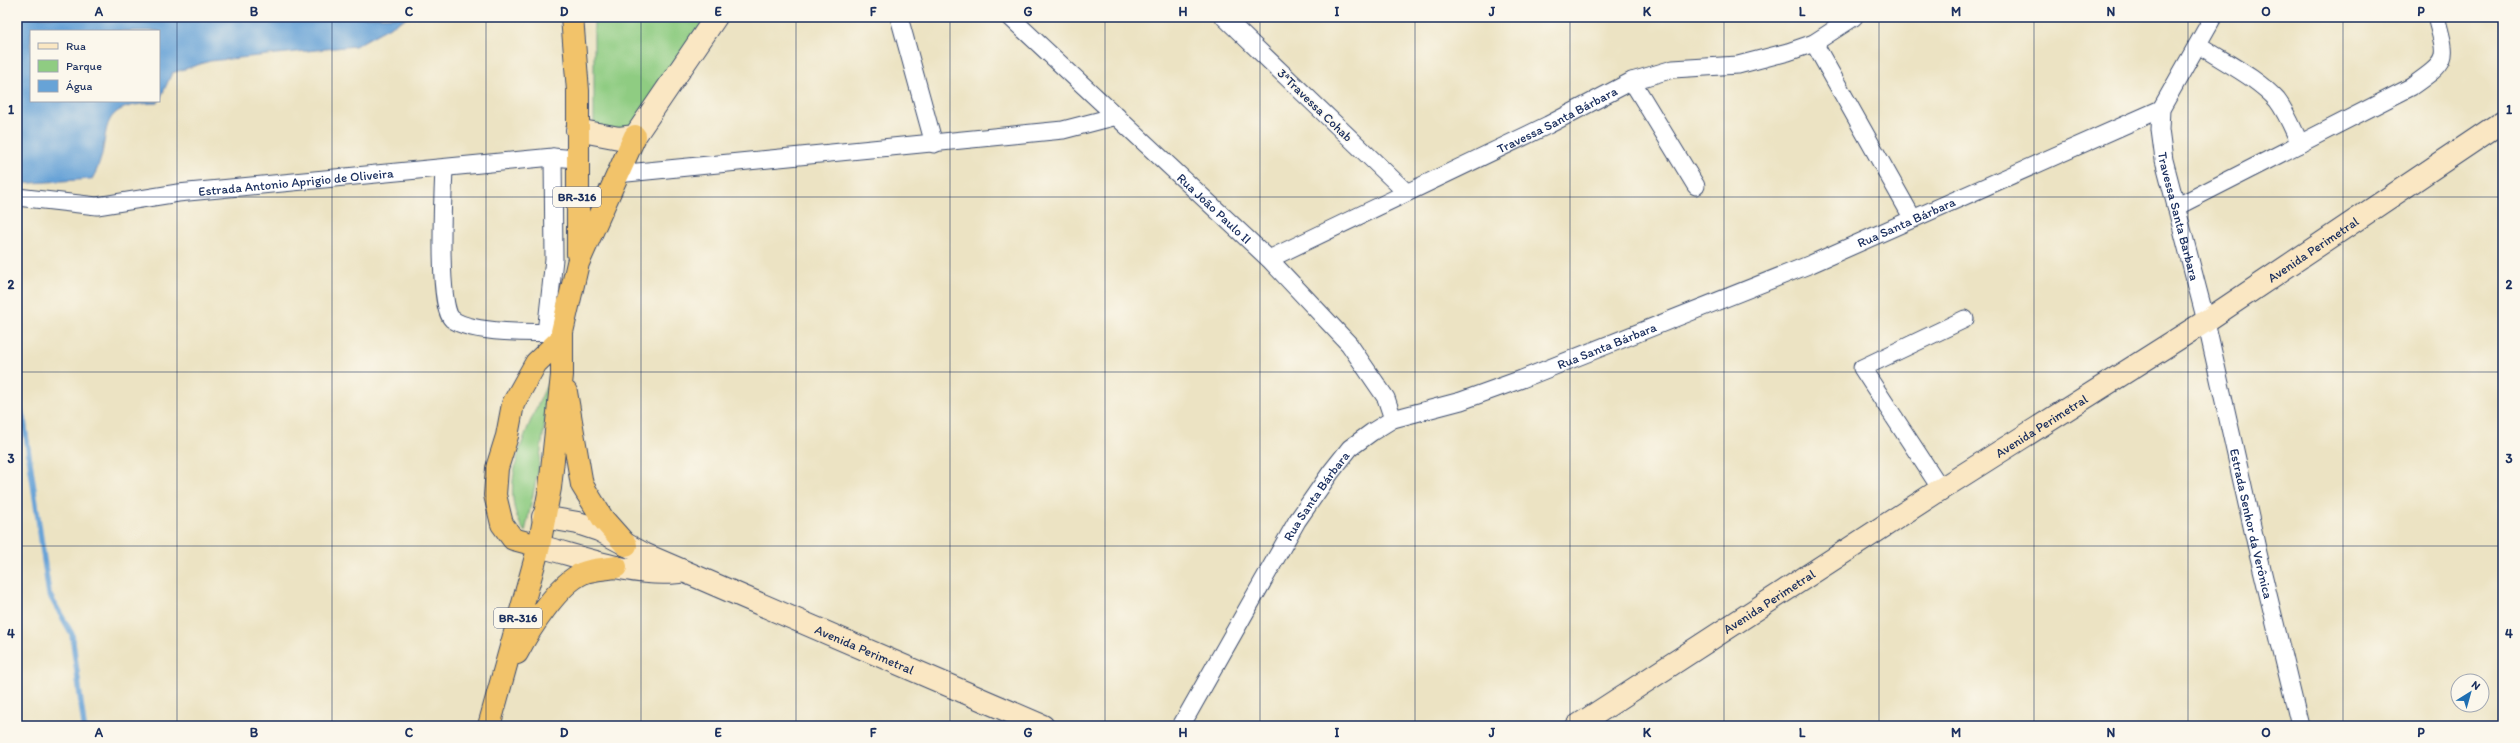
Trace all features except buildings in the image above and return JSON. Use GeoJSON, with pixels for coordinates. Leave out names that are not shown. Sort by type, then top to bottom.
{"type":"FeatureCollection","features":[{"type":"Feature","properties":{"kind":"highway","name":"BR-316"},"geometry":{"type":"LineString","coordinates":[[489,726],[498,689],[539,546],[543,517],[550,488],[562,375],[557,335],[578,263],[576,159],[578,91],[572,17]]}},
{"type":"Feature","properties":{"kind":"highway"},"geometry":{"type":"LineString","coordinates":[[578,263],[635,136]]}},
{"type":"Feature","properties":{"kind":"highway"},"geometry":{"type":"LineString","coordinates":[[539,546],[514,539],[502,524],[495,495],[497,468],[507,436],[513,404],[536,363],[557,335]]}},
{"type":"Feature","properties":{"kind":"highway"},"geometry":{"type":"LineString","coordinates":[[562,375],[572,418],[582,485],[603,519],[626,545]]}},
{"type":"Feature","properties":{"kind":"highway"},"geometry":{"type":"LineString","coordinates":[[498,689],[526,636],[544,608],[563,589],[583,573],[616,567]]}},
{"type":"Feature","properties":{"kind":"main road"},"geometry":{"type":"LineString","coordinates":[[577,130],[619,138],[635,136],[716,17]]}},
{"type":"Feature","properties":{"kind":"main road","name":"Avenida Perimetral"},"geometry":{"type":"LineString","coordinates":[[1578,726],[1940,489],[2206,321],[2503,120]]}},
{"type":"Feature","properties":{"kind":"main road","name":"Avenida Perimetral"},"geometry":{"type":"LineString","coordinates":[[543,517],[578,522],[599,530],[626,545],[686,572],[1043,726]]}},
{"type":"Feature","properties":{"kind":"main road"},"geometry":{"type":"LineString","coordinates":[[539,546],[616,567],[659,574],[686,572]]}},
{"type":"Feature","properties":{"kind":"street"},"geometry":{"type":"LineString","coordinates":[[899,17],[934,144]]}},
{"type":"Feature","properties":{"kind":"street","name":"Rua João Paulo II"},"geometry":{"type":"LineString","coordinates":[[1010,17],[1269,259],[1349,344],[1386,398],[1393,420]]}},
{"type":"Feature","properties":{"kind":"street","name":"3ªTravessa Cohab"},"geometry":{"type":"LineString","coordinates":[[1224,17],[1406,192]]}},
{"type":"Feature","properties":{"kind":"street","name":"Travessa Santa Bárbara"},"geometry":{"type":"LineString","coordinates":[[1269,259],[1548,125],[1632,81],[1673,69],[1738,65],[1814,43],[1854,17]]}},
{"type":"Feature","properties":{"kind":"street"},"geometry":{"type":"LineString","coordinates":[[2161,109],[2213,17]]}},
{"type":"Feature","properties":{"kind":"street"},"geometry":{"type":"LineString","coordinates":[[2176,207],[2411,87],[2431,73],[2441,63],[2445,50],[2436,17]]}},
{"type":"Feature","properties":{"kind":"street"},"geometry":{"type":"LineString","coordinates":[[1814,43],[1913,219]]}},
{"type":"Feature","properties":{"kind":"street"},"geometry":{"type":"LineString","coordinates":[[2199,44],[2254,80],[2277,100],[2290,120],[2300,144]]}},
{"type":"Feature","properties":{"kind":"street"},"geometry":{"type":"LineString","coordinates":[[1632,81],[1696,186]]}},
{"type":"Feature","properties":{"kind":"street","name":"Rua Santa Bárbara"},"geometry":{"type":"LineString","coordinates":[[1181,726],[1297,521],[1331,472],[1350,448],[1372,432],[1393,420],[1461,401],[1522,379],[1811,264],[2161,109]]}},
{"type":"Feature","properties":{"kind":"street","name":"Travessa Santa Barbara"},"geometry":{"type":"LineString","coordinates":[[2161,109],[2160,130],[2164,160],[2206,321]]}},
{"type":"Feature","properties":{"kind":"street"},"geometry":{"type":"LineString","coordinates":[[617,174],[934,144],[1063,130],[1117,116]]}},
{"type":"Feature","properties":{"kind":"street"},"geometry":{"type":"LineString","coordinates":[[444,169],[442,280],[445,307],[451,318],[465,325],[493,330],[557,335],[554,259],[553,157]]}},
{"type":"Feature","properties":{"kind":"street","name":"Estrada Antonio Aprigio de Oliveira"},"geometry":{"type":"LineString","coordinates":[[17,197],[97,206],[178,193],[444,169],[553,157],[576,159]]}},
{"type":"Feature","properties":{"kind":"street"},"geometry":{"type":"LineString","coordinates":[[1940,489],[1862,368],[1965,319]]}},
{"type":"Feature","properties":{"kind":"street","name":"Estrada Senhor da Verônica"},"geometry":{"type":"LineString","coordinates":[[2206,321],[2258,553],[2300,726]]}},
{"type":"Feature","properties":{"kind":"green space"},"geometry":{"type":"Polygon","coordinates":[[[596,17],[708,17],[629,131],[594,131],[594,20],[596,17]]]}},
{"type":"Feature","properties":{"kind":"green space"},"geometry":{"type":"Polygon","coordinates":[[[552,373],[538,471],[525,532],[516,514],[513,494],[514,473],[526,431],[552,373]]]}},
{"type":"Feature","properties":{"kind":"water"},"geometry":{"type":"Polygon","coordinates":[[[17,17],[408,17],[355,46],[210,61],[172,73],[160,99],[160,30],[30,30],[30,102],[158,102],[136,105],[121,110],[112,117],[107,126],[99,164],[92,179],[17,184],[17,17]]]}},
{"type":"Feature","properties":{"kind":"waterway"},"geometry":{"type":"LineString","coordinates":[[17,397],[24,421],[49,594],[72,634],[84,726]]}}]}
